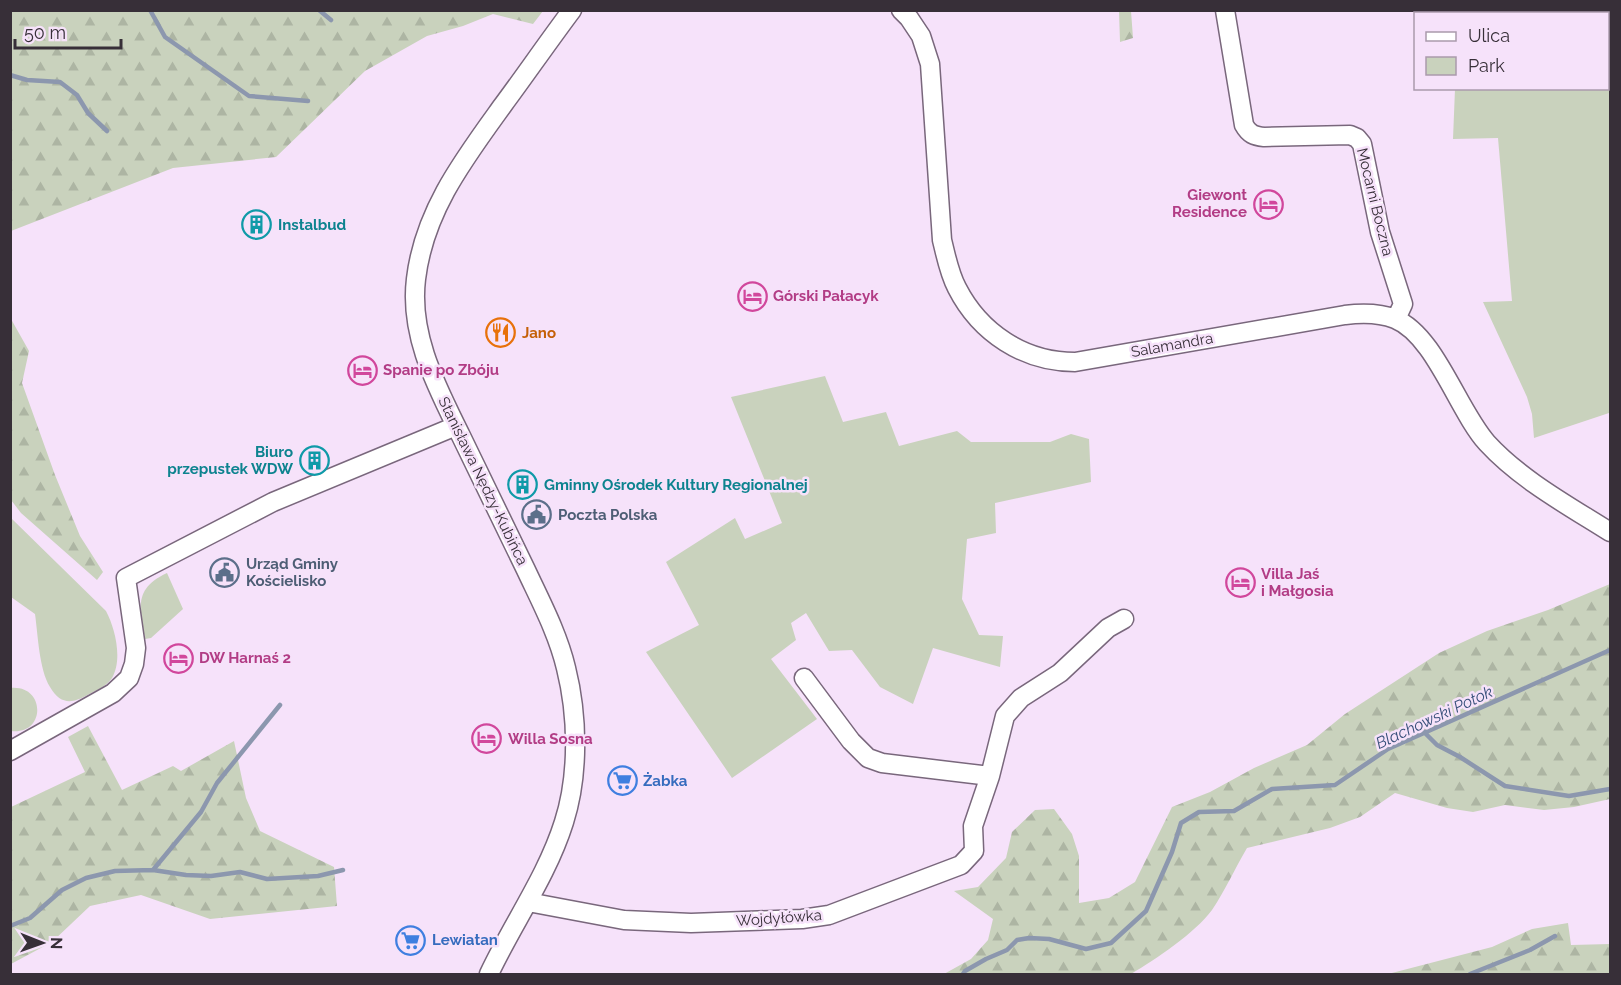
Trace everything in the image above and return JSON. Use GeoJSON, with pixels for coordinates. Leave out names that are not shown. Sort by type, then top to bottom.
{"type":"FeatureCollection","features":[{"type":"Feature","properties":{"kind":"street","name":"Stanisława Nędzy-Kubińca"},"geometry":{"type":"LineString","coordinates":[[489,975],[550,859],[568,806],[572,784],[574,736],[569,682],[563,655],[548,617],[431,372],[418,333],[416,278],[423,242],[431,218],[451,178],[572,10]]}},
{"type":"Feature","properties":{"kind":"street","name":"Salamandra"},"geometry":{"type":"LineString","coordinates":[[901,10],[921,36],[930,64],[942,240],[946,259],[956,287],[967,306],[994,335],[1010,346],[1040,358],[1059,362],[1075,362],[1345,315],[1380,315],[1396,319]]}},
{"type":"Feature","properties":{"kind":"street","name":"Mocarni Boczna"},"geometry":{"type":"LineString","coordinates":[[1225,10],[1244,125],[1249,133],[1264,137],[1350,135],[1362,144],[1380,232],[1403,304],[1396,319]]}},
{"type":"Feature","properties":{"kind":"street"},"geometry":{"type":"LineString","coordinates":[[1396,319],[1414,332],[1425,344],[1476,428],[1501,457],[1569,506],[1611,532]]}},
{"type":"Feature","properties":{"kind":"street"},"geometry":{"type":"LineString","coordinates":[[10,751],[113,693],[129,678],[136,648],[126,578],[273,502],[456,426]]}},
{"type":"Feature","properties":{"kind":"street","name":"Wojdyłówka"},"geometry":{"type":"LineString","coordinates":[[528,902],[624,920],[691,923],[802,919],[829,915],[961,865],[974,851],[973,826],[990,776],[1005,716],[1021,698],[1060,673],[1108,628],[1124,619]]}},
{"type":"Feature","properties":{"kind":"street"},"geometry":{"type":"LineString","coordinates":[[804,678],[851,741],[868,758],[882,763],[990,776]]}},
{"type":"Feature","properties":{"kind":"green space"},"geometry":{"type":"Polygon","coordinates":[[[11,10],[543,11],[533,24],[493,14],[463,26],[427,36],[365,71],[276,157],[173,168],[11,231],[11,10]]]}},
{"type":"Feature","properties":{"kind":"green space"},"geometry":{"type":"Polygon","coordinates":[[[1119,11],[1131,11],[1133,38],[1120,42],[1119,11]]]}},
{"type":"Feature","properties":{"kind":"green space"},"geometry":{"type":"Polygon","coordinates":[[[1610,11],[1610,416],[1609,413],[1534,438],[1532,414],[1527,397],[1483,302],[1512,301],[1498,138],[1453,139],[1455,90],[1609,90],[1609,12],[1460,12],[1610,11]]]}},
{"type":"Feature","properties":{"kind":"green space"},"geometry":{"type":"Polygon","coordinates":[[[11,319],[29,351],[22,383],[80,536],[103,572],[97,580],[21,513],[11,500],[11,319]]]}},
{"type":"Feature","properties":{"kind":"green space"},"geometry":{"type":"Polygon","coordinates":[[[825,376],[843,422],[886,412],[899,446],[957,431],[971,442],[1050,442],[1071,434],[1089,439],[1091,482],[995,503],[996,533],[967,539],[962,599],[979,635],[1003,636],[1000,667],[933,648],[913,704],[880,687],[852,650],[829,651],[806,613],[791,623],[796,640],[771,659],[817,719],[732,778],[646,652],[699,625],[666,562],[735,518],[745,539],[782,523],[731,397],[825,376]]]}},
{"type":"Feature","properties":{"kind":"green space"},"geometry":{"type":"Polygon","coordinates":[[[11,518],[106,611],[109,618],[115,635],[117,662],[115,670],[106,685],[81,698],[64,700],[59,698],[50,687],[41,662],[35,614],[11,597],[11,518]]]}},
{"type":"Feature","properties":{"kind":"green space"},"geometry":{"type":"Polygon","coordinates":[[[167,573],[183,609],[151,638],[145,639],[141,600],[149,586],[167,573]]]}},
{"type":"Feature","properties":{"kind":"green space"},"geometry":{"type":"Polygon","coordinates":[[[1610,584],[1610,799],[1574,807],[1544,810],[1505,805],[1473,812],[1447,808],[1395,793],[1360,817],[1330,828],[1247,848],[1217,903],[1205,919],[1174,945],[1131,974],[944,974],[971,959],[988,940],[993,919],[954,891],[978,887],[1006,858],[1012,832],[1035,810],[1054,809],[1072,834],[1079,856],[1079,903],[1109,898],[1135,882],[1172,807],[1210,792],[1254,768],[1307,745],[1345,714],[1439,653],[1487,631],[1548,610],[1610,584]]]}},
{"type":"Feature","properties":{"kind":"green space"},"geometry":{"type":"Polygon","coordinates":[[[11,688],[22,689],[31,694],[36,701],[36,718],[31,726],[22,730],[11,731],[11,688]]]}},
{"type":"Feature","properties":{"kind":"green space"},"geometry":{"type":"Polygon","coordinates":[[[88,726],[122,790],[173,766],[181,771],[234,741],[246,798],[260,831],[334,867],[337,906],[210,919],[141,895],[90,906],[52,942],[11,964],[11,807],[85,772],[68,737],[88,726]]]}},
{"type":"Feature","properties":{"kind":"green space"},"geometry":{"type":"Polygon","coordinates":[[[1568,923],[1571,945],[1610,944],[1610,974],[1388,974],[1492,947],[1532,929],[1568,923]]]}},
{"type":"Feature","properties":{"kind":"waterway"},"geometry":{"type":"LineString","coordinates":[[150,10],[165,37],[249,96],[308,101]]}},
{"type":"Feature","properties":{"kind":"waterway"},"geometry":{"type":"LineString","coordinates":[[319,10],[331,20]]}},
{"type":"Feature","properties":{"kind":"waterway"},"geometry":{"type":"LineString","coordinates":[[10,75],[27,80],[60,82],[77,95],[88,113],[107,131]]}},
{"type":"Feature","properties":{"kind":"waterway","name":"Blachowski Potok"},"geometry":{"type":"LineString","coordinates":[[963,974],[986,959],[1007,950],[1017,940],[1049,939],[1086,949],[1111,943],[1146,911],[1172,852],[1181,823],[1199,812],[1234,811],[1272,789],[1335,785],[1388,749],[1610,650]]}},
{"type":"Feature","properties":{"kind":"waterway"},"geometry":{"type":"LineString","coordinates":[[10,926],[30,918],[62,890],[86,878],[115,871],[153,870],[201,812],[217,783],[280,705]]}},
{"type":"Feature","properties":{"kind":"waterway"},"geometry":{"type":"LineString","coordinates":[[1424,732],[1437,745],[1505,786],[1569,796],[1610,789]]}},
{"type":"Feature","properties":{"kind":"waterway"},"geometry":{"type":"LineString","coordinates":[[153,870],[211,876],[240,872],[267,879],[318,876],[343,870]]}},
{"type":"Feature","properties":{"kind":"waterway"},"geometry":{"type":"LineString","coordinates":[[1470,974],[1530,950],[1555,936]]}},
{"type":"Feature","properties":{"kind":"place","name":"Giewont Residence"},"geometry":{"type":"Point","coordinates":[1268,204]}},
{"type":"Feature","properties":{"kind":"place","name":"Instalbud"},"geometry":{"type":"Point","coordinates":[257,225]}},
{"type":"Feature","properties":{"kind":"place","name":"Górski Pałacyk"},"geometry":{"type":"Point","coordinates":[752,296]}},
{"type":"Feature","properties":{"kind":"place","name":"Jano"},"geometry":{"type":"Point","coordinates":[501,333]}},
{"type":"Feature","properties":{"kind":"place","name":"Spanie po Zbóju"},"geometry":{"type":"Point","coordinates":[362,370]}},
{"type":"Feature","properties":{"kind":"place","name":"Biuro przepustek WDW"},"geometry":{"type":"Point","coordinates":[314,461]}},
{"type":"Feature","properties":{"kind":"place","name":"Gminny Ośrodek Kultury Regionalnej"},"geometry":{"type":"Point","coordinates":[523,485]}},
{"type":"Feature","properties":{"kind":"place","name":"Poczta Polska"},"geometry":{"type":"Point","coordinates":[537,515]}},
{"type":"Feature","properties":{"kind":"place","name":"Urząd Gminy Kościelisko"},"geometry":{"type":"Point","coordinates":[225,573]}},
{"type":"Feature","properties":{"kind":"place","name":"Villa Jaś i Małgosia"},"geometry":{"type":"Point","coordinates":[1240,583]}},
{"type":"Feature","properties":{"kind":"place","name":"DW Harnaś 2"},"geometry":{"type":"Point","coordinates":[178,658]}},
{"type":"Feature","properties":{"kind":"place","name":"Willa Sosna"},"geometry":{"type":"Point","coordinates":[487,739]}},
{"type":"Feature","properties":{"kind":"place","name":"Żabka"},"geometry":{"type":"Point","coordinates":[622,781]}},
{"type":"Feature","properties":{"kind":"place","name":"Lewiatan"},"geometry":{"type":"Point","coordinates":[411,940]}}]}
